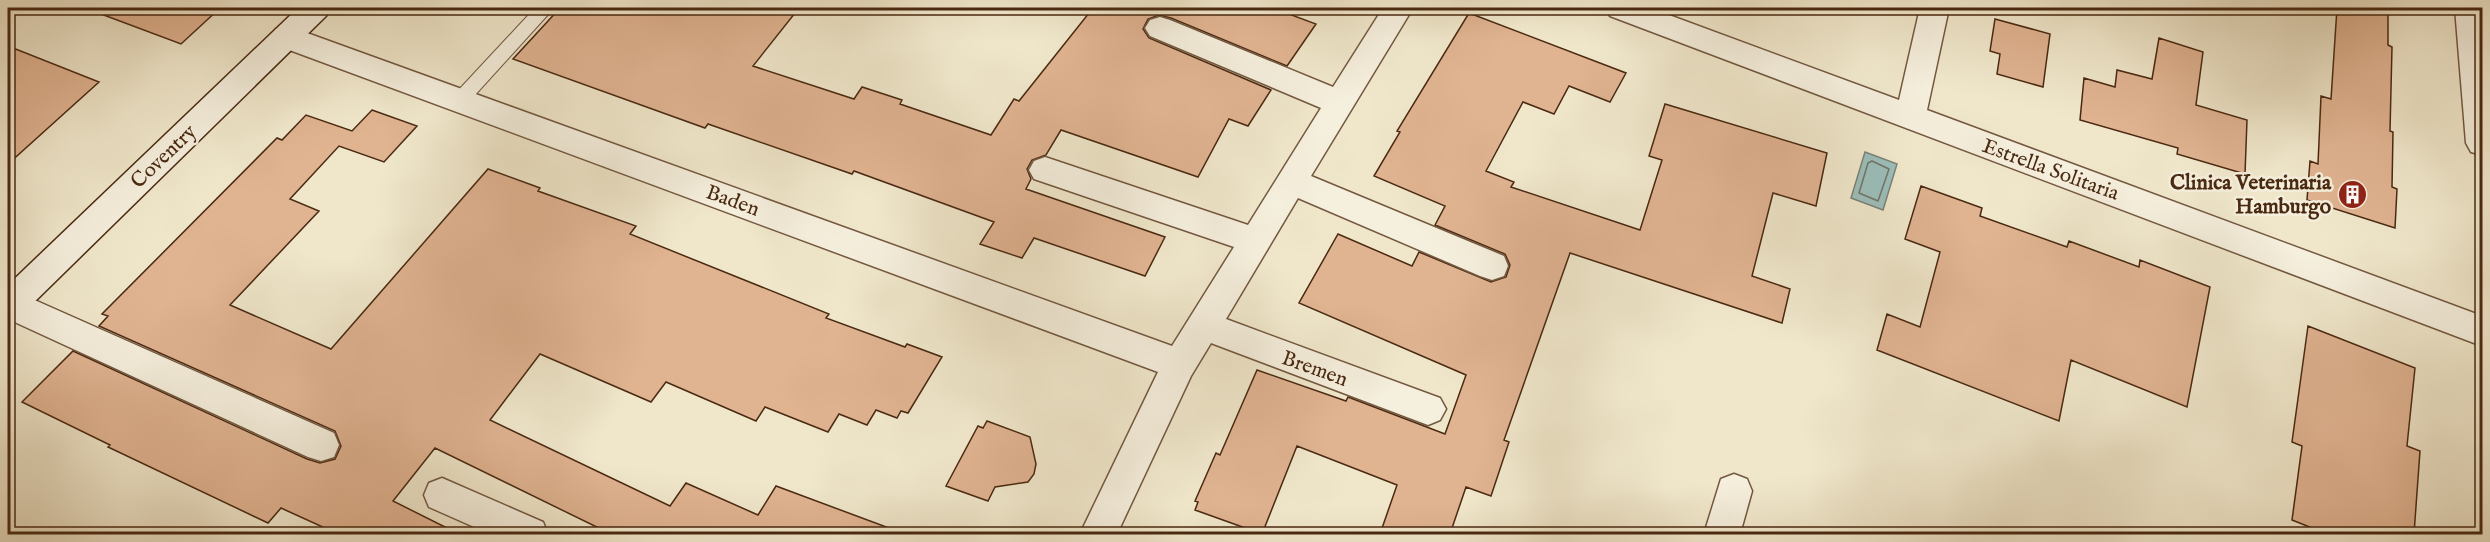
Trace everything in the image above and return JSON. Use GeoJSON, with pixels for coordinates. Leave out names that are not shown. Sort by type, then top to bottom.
{"type":"FeatureCollection","features":[{"type":"Feature","properties":{"kind":"street","name":"Coventry"},"geometry":{"type":"LineString","coordinates":[[316,8],[8,305],[321,445]]}},
{"type":"Feature","properties":{"kind":"street"},"geometry":{"type":"LineString","coordinates":[[1098,534],[1179,365],[1398,8]]}},
{"type":"Feature","properties":{"kind":"street","name":"Estrella Solitaria"},"geometry":{"type":"LineString","coordinates":[[1620,8],[2482,331]]}},
{"type":"Feature","properties":{"kind":"street"},"geometry":{"type":"LineString","coordinates":[[1910,117],[1935,8]]}},
{"type":"Feature","properties":{"kind":"street"},"geometry":{"type":"LineString","coordinates":[[2474,12],[2482,143]]}},
{"type":"Feature","properties":{"kind":"street"},"geometry":{"type":"LineString","coordinates":[[1160,28],[1340,103]]}},
{"type":"Feature","properties":{"kind":"street","name":"Baden"},"geometry":{"type":"LineString","coordinates":[[286,38],[1127,344],[1179,365]]}},
{"type":"Feature","properties":{"kind":"street"},"geometry":{"type":"LineString","coordinates":[[1045,170],[1255,241]]}},
{"type":"Feature","properties":{"kind":"street"},"geometry":{"type":"LineString","coordinates":[[1292,182],[1492,266]]}},
{"type":"Feature","properties":{"kind":"street","name":"Bremen"},"geometry":{"type":"LineString","coordinates":[[1203,325],[1428,410]]}},
{"type":"Feature","properties":{"kind":"street"},"geometry":{"type":"LineString","coordinates":[[1722,534],[1734,491]]}},
{"type":"Feature","properties":{"kind":"street"},"geometry":{"type":"LineString","coordinates":[[442,495],[531,534]]}},
{"type":"Feature","properties":{"kind":"lane"},"geometry":{"type":"LineString","coordinates":[[459,100],[545,8]]}},
{"type":"Feature","properties":{"kind":"water"},"geometry":{"type":"Polygon","coordinates":[[[1865,152],[1897,164],[1883,210],[1851,198],[1865,152]]]}},
{"type":"Feature","properties":{"kind":"building"},"geometry":{"type":"Polygon","coordinates":[[[94,8],[220,8],[181,44],[93,11],[94,8]]]}},
{"type":"Feature","properties":{"kind":"building"},"geometry":{"type":"Polygon","coordinates":[[[560,8],[799,8],[753,66],[854,99],[862,87],[902,100],[900,104],[991,135],[1014,99],[1019,101],[1093,8],[1273,8],[1316,24],[1287,66],[1171,18],[1159,15],[1148,19],[1143,29],[1149,38],[1271,90],[1248,126],[1229,119],[1198,177],[1061,130],[1046,155],[1032,160],[1027,169],[1031,179],[1026,189],[1165,237],[1145,276],[1034,238],[1022,258],[980,244],[994,222],[854,171],[852,174],[708,124],[705,128],[513,59],[560,8]]]}},
{"type":"Feature","properties":{"kind":"building"},"geometry":{"type":"Polygon","coordinates":[[[2337,8],[2388,8],[2388,45],[2392,47],[2390,131],[2393,132],[2392,187],[2397,189],[2395,228],[2307,200],[2310,161],[2318,164],[2321,96],[2331,99],[2337,8]]]}},
{"type":"Feature","properties":{"kind":"building"},"geometry":{"type":"Polygon","coordinates":[[[1469,13],[1626,73],[1610,102],[1569,86],[1554,114],[1523,102],[1486,171],[1514,182],[1511,187],[1640,230],[1662,160],[1649,156],[1665,104],[1827,153],[1816,206],[1773,193],[1752,276],[1790,289],[1782,323],[1570,253],[1504,440],[1509,442],[1491,496],[1466,487],[1450,534],[1380,534],[1397,485],[1297,446],[1262,534],[1195,510],[1198,502],[1195,501],[1216,453],[1220,455],[1257,370],[1346,401],[1348,397],[1445,434],[1466,375],[1299,303],[1338,234],[1412,266],[1419,252],[1491,282],[1506,277],[1510,265],[1505,254],[1435,225],[1445,206],[1374,176],[1400,132],[1397,131],[1469,13]]]}},
{"type":"Feature","properties":{"kind":"building"},"geometry":{"type":"Polygon","coordinates":[[[1995,19],[2050,34],[2043,87],[1997,74],[2000,54],[1990,51],[1995,19]]]}},
{"type":"Feature","properties":{"kind":"building"},"geometry":{"type":"Polygon","coordinates":[[[2159,38],[2203,52],[2196,105],[2247,120],[2245,174],[2177,154],[2178,148],[2080,120],[2084,78],[2115,87],[2117,70],[2152,79],[2159,38]]]}},
{"type":"Feature","properties":{"kind":"building"},"geometry":{"type":"Polygon","coordinates":[[[8,46],[99,82],[8,164],[8,46]]]}},
{"type":"Feature","properties":{"kind":"building"},"geometry":{"type":"Polygon","coordinates":[[[372,110],[417,126],[384,162],[339,146],[290,199],[319,211],[230,305],[331,349],[488,169],[540,188],[538,191],[636,226],[630,234],[829,314],[826,318],[905,347],[907,344],[942,357],[908,413],[901,411],[897,418],[876,410],[867,425],[839,414],[828,432],[765,407],[756,421],[666,382],[651,402],[540,354],[490,420],[670,506],[686,483],[758,515],[776,486],[897,531],[896,534],[611,534],[435,448],[393,501],[459,534],[338,534],[281,508],[268,523],[108,447],[110,445],[22,402],[73,351],[307,459],[320,463],[335,459],[341,446],[335,431],[99,326],[108,316],[102,314],[277,138],[282,140],[306,115],[352,131],[372,110]]]}},
{"type":"Feature","properties":{"kind":"building"},"geometry":{"type":"Polygon","coordinates":[[[1921,186],[1982,208],[1980,216],[2067,247],[2069,241],[2139,267],[2140,260],[2210,287],[2187,407],[2071,360],[2059,421],[1877,350],[1887,314],[1920,327],[1940,252],[1905,239],[1921,186]]]}},
{"type":"Feature","properties":{"kind":"building"},"geometry":{"type":"Polygon","coordinates":[[[2308,326],[2415,368],[2407,446],[2420,451],[2414,534],[2327,534],[2292,520],[2302,446],[2292,442],[2308,326]]]}},
{"type":"Feature","properties":{"kind":"building"},"geometry":{"type":"Polygon","coordinates":[[[987,421],[1030,437],[1036,464],[1034,474],[1028,482],[995,487],[988,501],[946,486],[978,426],[983,428],[987,421]]]}},
{"type":"Feature","properties":{"kind":"place","name":"Clinica Veterinaria Hamburgo"},"geometry":{"type":"Point","coordinates":[2352,194]}}]}
